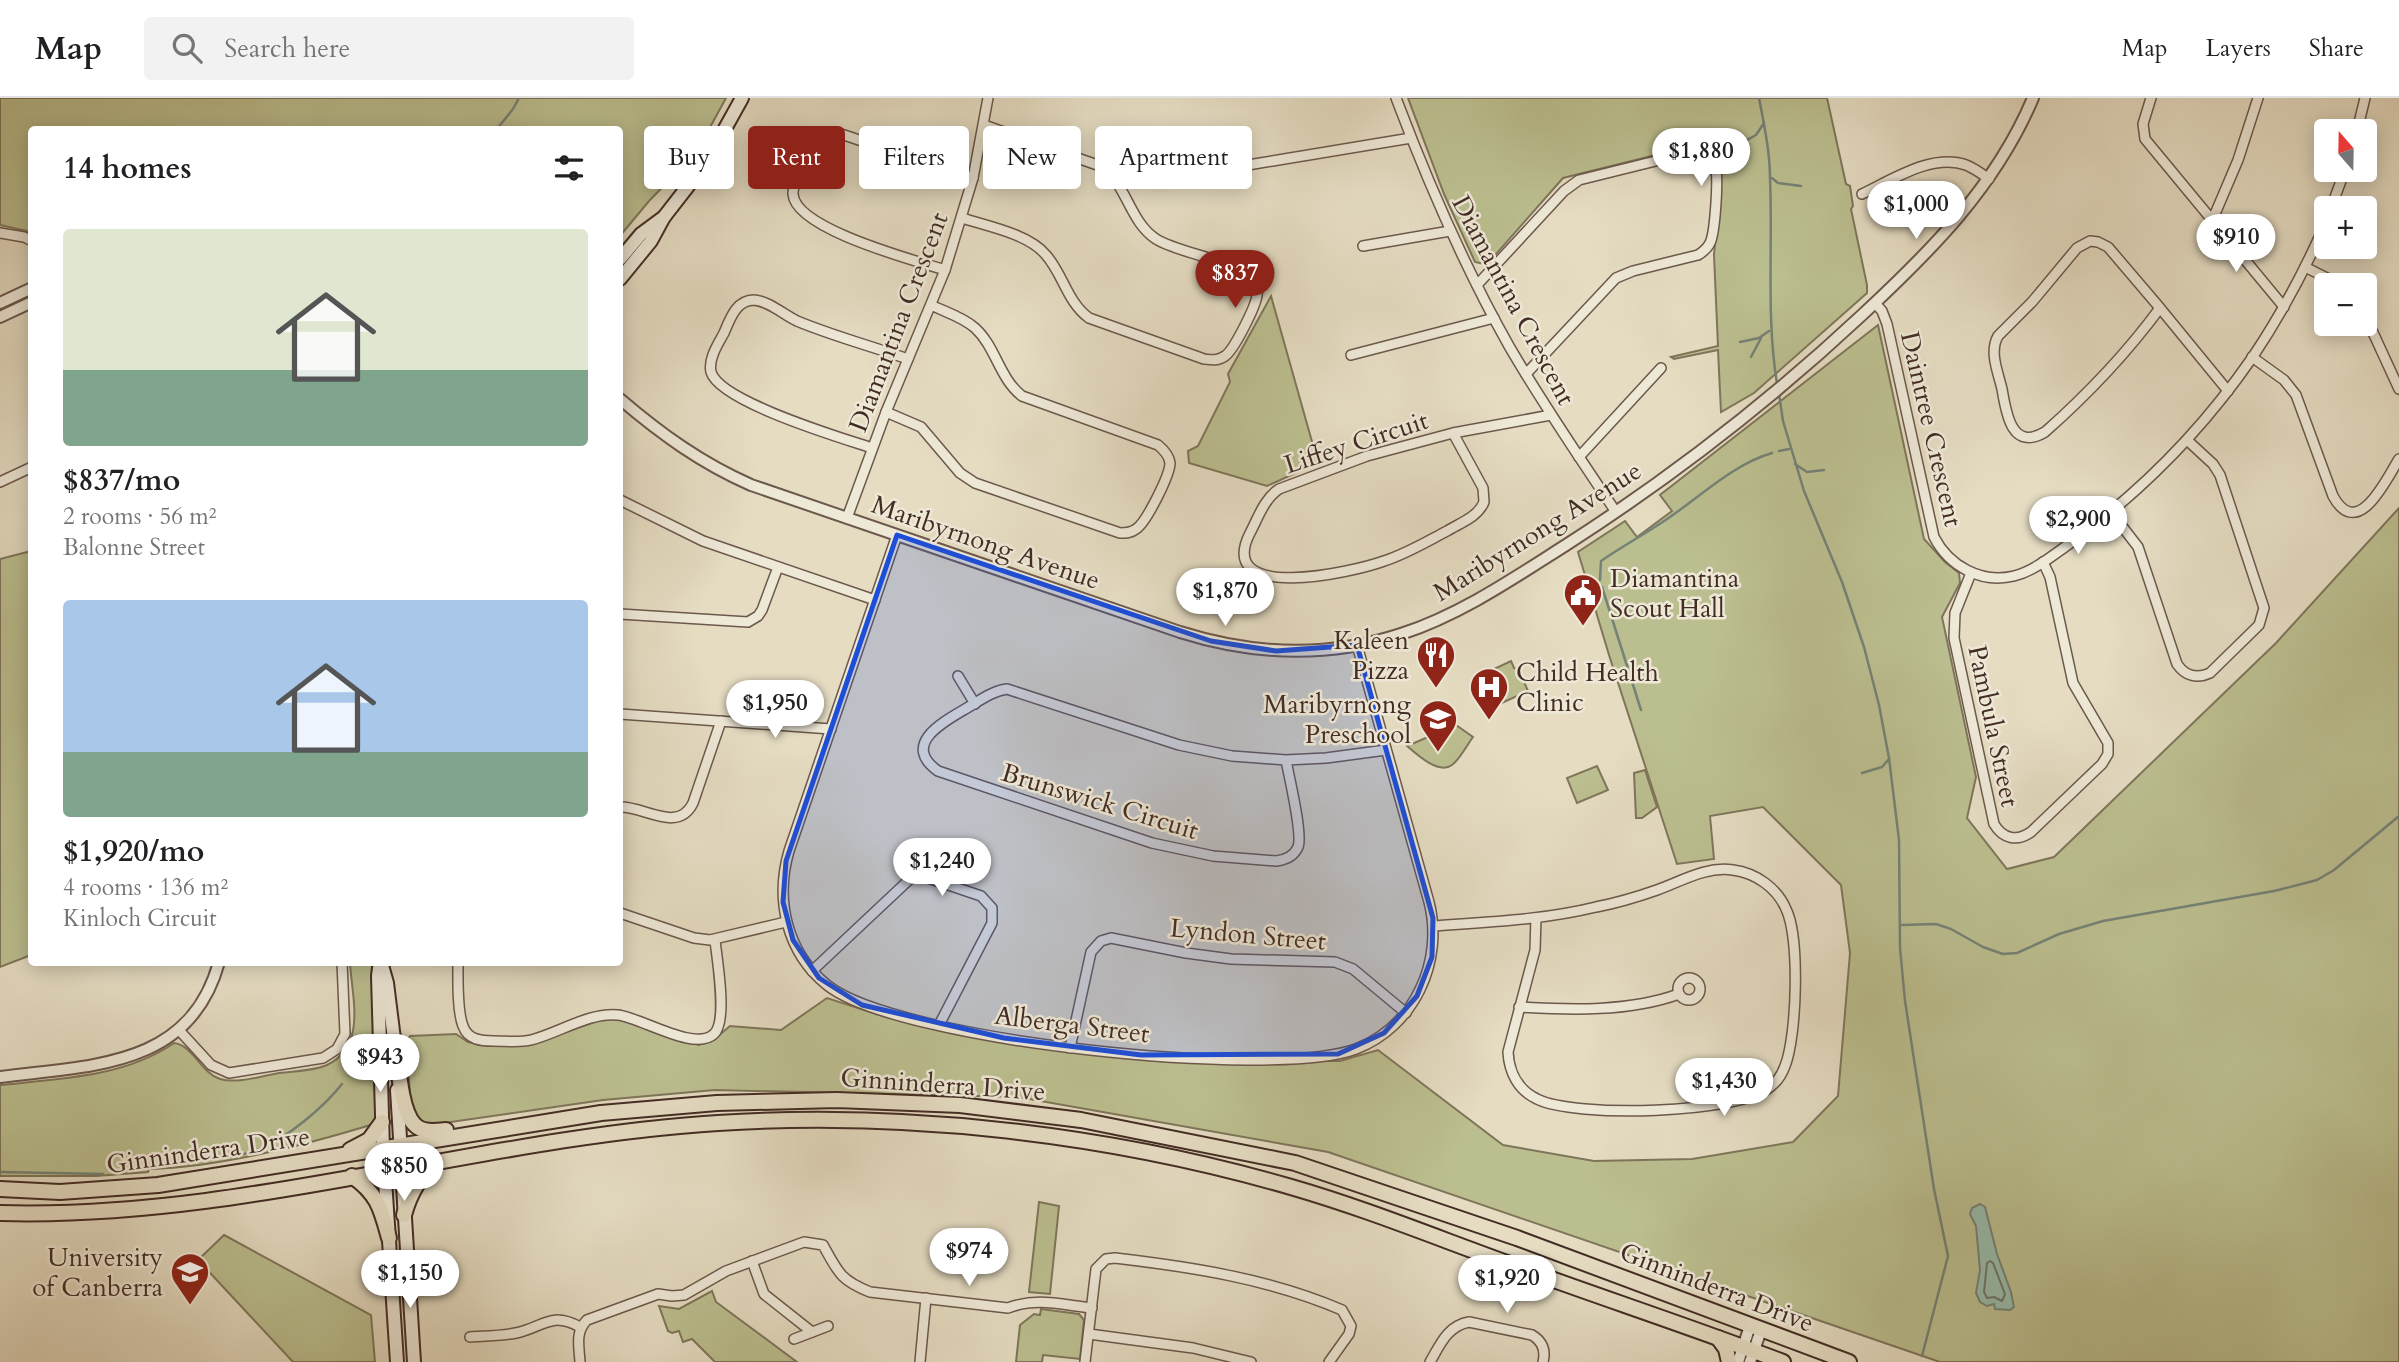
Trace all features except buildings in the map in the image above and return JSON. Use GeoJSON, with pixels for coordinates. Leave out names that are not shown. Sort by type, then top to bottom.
{"type":"FeatureCollection","features":[{"type":"Feature","properties":{"kind":"main road"},"geometry":{"type":"LineString","coordinates":[[623,275],[651,241],[664,217],[719,142],[742,98]]}},
{"type":"Feature","properties":{"kind":"main road"},"geometry":{"type":"LineString","coordinates":[[623,255],[642,234],[664,217]]}},
{"type":"Feature","properties":{"kind":"main road"},"geometry":{"type":"LineString","coordinates":[[380,966],[378,976],[383,1149],[397,1362]]}},
{"type":"Feature","properties":{"kind":"main road"},"geometry":{"type":"LineString","coordinates":[[382,966],[407,1111],[416,1127],[431,1132],[527,1118],[601,1113]]}},
{"type":"Feature","properties":{"kind":"main road"},"geometry":{"type":"LineString","coordinates":[[395,1040],[399,1146],[414,1362]]}},
{"type":"Feature","properties":{"kind":"main road","name":"Ginninderra Drive"},"geometry":{"type":"LineString","coordinates":[[0,1189],[60,1192],[158,1185],[601,1113],[717,1103],[837,1100],[960,1105],[1082,1120],[1295,1163],[1503,1233],[1849,1362]]}},
{"type":"Feature","properties":{"kind":"main road","name":"Ginninderra Drive"},"geometry":{"type":"LineString","coordinates":[[0,1213],[63,1214],[160,1207],[251,1195],[436,1161],[603,1135],[718,1123],[837,1121],[958,1124],[1068,1139],[1180,1160],[1289,1186],[1403,1223],[1718,1338],[1749,1353],[1783,1362]]}},
{"type":"Feature","properties":{"kind":"main road"},"geometry":{"type":"LineString","coordinates":[[329,1158],[366,1143],[382,1122]]}},
{"type":"Feature","properties":{"kind":"main road"},"geometry":{"type":"LineString","coordinates":[[404,1215],[414,1187],[436,1161]]}},
{"type":"Feature","properties":{"kind":"main road"},"geometry":{"type":"LineString","coordinates":[[352,1176],[369,1187],[381,1206],[389,1238]]}},
{"type":"Feature","properties":{"kind":"main road"},"geometry":{"type":"LineString","coordinates":[[1718,1338],[1726,1349],[1730,1362]]}},
{"type":"Feature","properties":{"kind":"street","name":"Diamantina Crescent"},"geometry":{"type":"LineString","coordinates":[[847,518],[886,412],[945,270],[973,178],[988,98]]}},
{"type":"Feature","properties":{"kind":"street","name":"Diamantina Crescent"},"geometry":{"type":"LineString","coordinates":[[1396,98],[1450,231],[1494,318],[1525,374],[1616,512]]}},
{"type":"Feature","properties":{"kind":"street","name":"Maribyrnong Avenue"},"geometry":{"type":"LineString","coordinates":[[623,402],[668,439],[720,471],[759,488],[1211,641],[1276,651],[1325,650],[1357,645],[1411,631],[1451,614],[1526,570],[1616,512],[1761,405],[1875,303],[1946,233],[1989,179],[2013,141],[2033,98]]}},
{"type":"Feature","properties":{"kind":"street"},"geometry":{"type":"LineString","coordinates":[[2151,98],[2143,124],[2145,139],[2284,307]]}},
{"type":"Feature","properties":{"kind":"street"},"geometry":{"type":"LineString","coordinates":[[2212,221],[2238,160],[2258,98]]}},
{"type":"Feature","properties":{"kind":"street"},"geometry":{"type":"LineString","coordinates":[[2360,119],[2365,98]]}},
{"type":"Feature","properties":{"kind":"street"},"geometry":{"type":"LineString","coordinates":[[962,218],[1023,239],[1040,248],[1053,264],[1074,304],[1094,321],[1204,359],[1219,359],[1230,351],[1256,299],[1256,284],[1246,272],[1167,245],[1150,235],[1138,220],[1117,181],[1102,167],[984,125]]}},
{"type":"Feature","properties":{"kind":"street"},"geometry":{"type":"LineString","coordinates":[[945,270],[823,226],[797,206],[793,195],[795,184],[821,141],[838,133],[973,178]]}},
{"type":"Feature","properties":{"kind":"street"},"geometry":{"type":"LineString","coordinates":[[1252,164],[1411,138]]}},
{"type":"Feature","properties":{"kind":"street"},"geometry":{"type":"LineString","coordinates":[[1477,285],[1564,191],[1579,180],[1692,152],[1704,154],[1715,165],[1717,176],[1712,235],[1707,248],[1698,255],[1633,271],[1616,278],[1525,374]]}},
{"type":"Feature","properties":{"kind":"street"},"geometry":{"type":"LineString","coordinates":[[1863,194],[1909,172],[1940,163],[1966,165],[1989,179]]}},
{"type":"Feature","properties":{"kind":"street"},"geometry":{"type":"LineString","coordinates":[[1363,246],[1450,231]]}},
{"type":"Feature","properties":{"kind":"street"},"geometry":{"type":"LineString","coordinates":[[0,233],[28,239]]}},
{"type":"Feature","properties":{"kind":"street"},"geometry":{"type":"LineString","coordinates":[[2160,309],[2106,374],[2045,432],[2026,437],[2013,429],[2008,419],[1994,355],[1995,343],[1998,336],[2047,285],[2077,248],[2087,242],[2094,241],[2108,247],[2160,309],[2228,391]]}},
{"type":"Feature","properties":{"kind":"street"},"geometry":{"type":"LineString","coordinates":[[1971,573],[1993,578],[2028,571],[2111,512],[2150,477],[2187,440],[2252,358],[2284,307],[2314,248]]}},
{"type":"Feature","properties":{"kind":"street"},"geometry":{"type":"LineString","coordinates":[[2305,267],[2317,273]]}},
{"type":"Feature","properties":{"kind":"street"},"geometry":{"type":"LineString","coordinates":[[0,303],[28,290]]}},
{"type":"Feature","properties":{"kind":"street"},"geometry":{"type":"LineString","coordinates":[[872,448],[784,418],[747,401],[715,380],[711,359],[735,310],[740,304],[751,300],[762,302],[809,325],[908,359]]}},
{"type":"Feature","properties":{"kind":"street","name":"Daintree Crescent"},"geometry":{"type":"LineString","coordinates":[[1875,303],[1883,312],[1887,324],[1931,530],[1947,556],[1971,573]]}},
{"type":"Feature","properties":{"kind":"street"},"geometry":{"type":"LineString","coordinates":[[0,317],[28,304]]}},
{"type":"Feature","properties":{"kind":"street"},"geometry":{"type":"LineString","coordinates":[[886,412],[921,427],[960,473],[975,483],[1120,533],[1133,531],[1142,524],[1167,475],[1169,460],[1158,445],[1022,396],[1008,382],[974,327],[965,320],[931,305]]}},
{"type":"Feature","properties":{"kind":"street"},"geometry":{"type":"LineString","coordinates":[[1351,355],[1494,318]]}},
{"type":"Feature","properties":{"kind":"street"},"geometry":{"type":"LineString","coordinates":[[2375,336],[2399,389]]}},
{"type":"Feature","properties":{"kind":"street"},"geometry":{"type":"LineString","coordinates":[[2252,358],[2284,380],[2296,395],[2333,496],[2340,506],[2354,511],[2369,506],[2399,459]]}},
{"type":"Feature","properties":{"kind":"street"},"geometry":{"type":"LineString","coordinates":[[1579,457],[1661,368]]}},
{"type":"Feature","properties":{"kind":"street","name":"Liffey Circuit"},"geometry":{"type":"LineString","coordinates":[[1453,433],[1484,492],[1483,506],[1473,516],[1414,549],[1352,570],[1310,576],[1279,576],[1256,573],[1246,564],[1243,553],[1245,542],[1268,499],[1279,489],[1367,456],[1453,433],[1551,415]]}},
{"type":"Feature","properties":{"kind":"street"},"geometry":{"type":"LineString","coordinates":[[2111,512],[2138,547],[2177,664],[2192,676],[2210,673],[2259,625],[2264,608],[2220,475],[2208,459],[2187,440]]}},
{"type":"Feature","properties":{"kind":"street"},"geometry":{"type":"LineString","coordinates":[[0,482],[28,469]]}},
{"type":"Feature","properties":{"kind":"street"},"geometry":{"type":"LineString","coordinates":[[623,501],[688,535],[875,600]]}},
{"type":"Feature","properties":{"kind":"street","name":"Alberga Street"},"geometry":{"type":"LineString","coordinates":[[897,535],[786,860],[782,891],[786,922],[797,948],[827,985],[853,1001],[939,1025],[1070,1048],[1200,1058],[1328,1056],[1357,1048],[1375,1039],[1406,1013],[1418,996],[1429,967],[1433,926],[1429,902],[1357,645]]}},
{"type":"Feature","properties":{"kind":"street","name":"Pambula Street"},"geometry":{"type":"LineString","coordinates":[[1971,573],[1955,613],[1954,638],[1994,824],[2004,836],[2022,838],[2102,764],[2109,750],[2107,739],[2073,683],[2050,577],[2043,562]]}},
{"type":"Feature","properties":{"kind":"street"},"geometry":{"type":"LineString","coordinates":[[623,614],[748,622],[762,610],[778,567]]}},
{"type":"Feature","properties":{"kind":"street"},"geometry":{"type":"LineString","coordinates":[[958,676],[975,704]]}},
{"type":"Feature","properties":{"kind":"street","name":"Brunswick Circuit"},"geometry":{"type":"LineString","coordinates":[[1286,760],[1299,838],[1293,854],[1287,859],[1276,861],[1193,852],[1122,834],[938,771],[929,763],[925,742],[938,725],[999,690],[1010,689],[1179,745],[1232,756],[1286,760],[1336,758],[1387,750]]}},
{"type":"Feature","properties":{"kind":"street"},"geometry":{"type":"LineString","coordinates":[[623,714],[831,729]]}},
{"type":"Feature","properties":{"kind":"street"},"geometry":{"type":"LineString","coordinates":[[623,807],[636,808],[672,819],[686,813],[693,803],[721,721]]}},
{"type":"Feature","properties":{"kind":"street"},"geometry":{"type":"LineString","coordinates":[[1433,926],[1536,918],[1617,902],[1710,870],[1734,870],[1756,877],[1780,897],[1792,926],[1794,995],[1788,1055],[1782,1073],[1765,1092],[1747,1099],[1704,1106],[1650,1110],[1596,1109],[1553,1104],[1528,1094],[1512,1072],[1508,1059],[1509,1045],[1535,950],[1536,918]]}},
{"type":"Feature","properties":{"kind":"street"},"geometry":{"type":"LineString","coordinates":[[813,971],[911,878],[925,877],[982,896],[992,908],[992,923],[939,1025]]}},
{"type":"Feature","properties":{"kind":"street"},"geometry":{"type":"LineString","coordinates":[[623,914],[694,938],[715,940],[786,922]]}},
{"type":"Feature","properties":{"kind":"street","name":"Lyndon Street"},"geometry":{"type":"LineString","coordinates":[[1070,1048],[1091,952],[1098,943],[1111,938],[1231,959],[1329,961],[1341,964],[1358,973],[1406,1013]]}},
{"type":"Feature","properties":{"kind":"street"},"geometry":{"type":"LineString","coordinates":[[458,966],[461,1023],[467,1033],[476,1039],[531,1040],[600,1016],[612,1015],[699,1041],[716,1033],[722,1020],[715,940]]}},
{"type":"Feature","properties":{"kind":"street"},"geometry":{"type":"LineString","coordinates":[[0,1077],[125,1059],[153,1047],[178,1029],[205,997],[217,966]]}},
{"type":"Feature","properties":{"kind":"street"},"geometry":{"type":"LineString","coordinates":[[178,1029],[211,1065],[229,1073],[323,1058],[340,1045],[346,1029],[342,966]]}},
{"type":"Feature","properties":{"kind":"street"},"geometry":{"type":"LineString","coordinates":[[1519,1007],[1605,1007],[1647,1003],[1679,994]]}},
{"type":"Feature","properties":{"kind":"street"},"geometry":{"type":"LineString","coordinates":[[580,1362],[580,1327],[590,1318],[658,1293],[684,1295],[726,1271],[804,1242],[823,1245],[849,1284],[870,1292],[1008,1308],[1023,1302],[1040,1301],[1092,1308]]}},
{"type":"Feature","properties":{"kind":"street"},"geometry":{"type":"LineString","coordinates":[[1086,1362],[1096,1269],[1105,1259],[1115,1258],[1235,1276],[1342,1310],[1351,1326],[1349,1334],[1329,1362]]}},
{"type":"Feature","properties":{"kind":"street"},"geometry":{"type":"LineString","coordinates":[[751,1261],[764,1294],[812,1332]]}},
{"type":"Feature","properties":{"kind":"street"},"geometry":{"type":"LineString","coordinates":[[920,1362],[926,1298]]}},
{"type":"Feature","properties":{"kind":"street"},"geometry":{"type":"LineString","coordinates":[[470,1337],[516,1333],[555,1319],[566,1320],[580,1327]]}},
{"type":"Feature","properties":{"kind":"street"},"geometry":{"type":"LineString","coordinates":[[1430,1362],[1449,1331],[1459,1324],[1469,1322],[1532,1335],[1541,1340],[1544,1362]]}},
{"type":"Feature","properties":{"kind":"street"},"geometry":{"type":"LineString","coordinates":[[794,1339],[828,1326]]}},
{"type":"Feature","properties":{"kind":"street"},"geometry":{"type":"LineString","coordinates":[[1738,1362],[1749,1353],[1755,1328]]}},
{"type":"Feature","properties":{"kind":"street"},"geometry":{"type":"LineString","coordinates":[[1089,1334],[1193,1348],[1251,1362]]}},
{"type":"Feature","properties":{"kind":"highlighted area"},"geometry":{"type":"Polygon","coordinates":[[[897,535],[1211,641],[1276,651],[1357,645],[1433,918],[1432,957],[1417,996],[1384,1033],[1338,1054],[1141,1055],[1004,1038],[862,1005],[819,978],[793,940],[783,902],[786,861],[897,535]]]}},
{"type":"Feature","properties":{"kind":"shaded area"},"geometry":{"type":"Polygon","coordinates":[[[0,98],[726,98],[711,126],[644,126],[644,189],[661,189],[623,232],[623,126],[28,126],[28,231],[0,225],[0,98]]]}},
{"type":"Feature","properties":{"kind":"shaded area"},"geometry":{"type":"Polygon","coordinates":[[[1408,98],[1827,98],[1846,184],[1850,186],[1853,206],[1851,209],[1867,293],[1754,393],[1721,412],[1718,350],[1674,359],[1671,357],[1718,346],[1714,255],[1721,171],[1713,153],[1696,145],[1563,178],[1489,262],[1484,264],[1475,262],[1444,194],[1408,98]]]}},
{"type":"Feature","properties":{"kind":"shaded area"},"geometry":{"type":"Polygon","coordinates":[[[1271,296],[1318,463],[1267,486],[1189,463],[1188,451],[1198,446],[1230,382],[1228,374],[1271,296]]]}},
{"type":"Feature","properties":{"kind":"shaded area"},"geometry":{"type":"Polygon","coordinates":[[[1878,325],[1924,539],[1959,573],[1960,583],[1942,617],[1976,777],[1967,818],[2007,869],[2054,857],[2276,643],[2399,508],[2399,1362],[1940,1362],[1328,1152],[1018,1097],[715,1090],[603,1100],[430,1125],[419,1120],[411,1104],[406,1043],[410,1036],[456,1034],[468,1042],[490,1046],[532,1044],[603,1019],[623,1019],[699,1045],[716,1038],[730,1026],[781,1030],[827,998],[886,1017],[1041,1047],[1322,1061],[1340,1061],[1378,1050],[1503,1145],[1594,1161],[1692,1159],[1793,1142],[1838,1096],[1850,953],[1841,885],[1763,807],[1710,816],[1714,859],[1677,864],[1578,552],[1625,521],[1637,537],[1672,511],[1660,495],[1878,325]]]}},
{"type":"Feature","properties":{"kind":"shaded area"},"geometry":{"type":"Polygon","coordinates":[[[28,552],[28,956],[0,967],[0,559],[28,552]]]}},
{"type":"Feature","properties":{"kind":"shaded area"},"geometry":{"type":"Polygon","coordinates":[[[1511,661],[1514,668],[1519,670],[1528,691],[1491,708],[1480,683],[1497,676],[1494,669],[1511,661]]]}},
{"type":"Feature","properties":{"kind":"shaded area","name":"Maribyrnong Preschool"},"geometry":{"type":"Polygon","coordinates":[[[1456,725],[1473,737],[1452,765],[1434,765],[1407,746],[1456,725]]]}},
{"type":"Feature","properties":{"kind":"shaded area"},"geometry":{"type":"Polygon","coordinates":[[[1597,766],[1608,790],[1577,803],[1567,778],[1597,766]]]}},
{"type":"Feature","properties":{"kind":"shaded area"},"geometry":{"type":"Polygon","coordinates":[[[1645,770],[1657,807],[1642,818],[1636,818],[1634,773],[1645,770]]]}},
{"type":"Feature","properties":{"kind":"shaded area"},"geometry":{"type":"Polygon","coordinates":[[[350,966],[372,966],[377,1123],[323,1139],[205,1164],[96,1176],[0,1176],[0,1085],[113,1070],[155,1054],[174,1043],[187,1049],[207,1071],[220,1079],[234,1081],[310,1070],[327,1065],[340,1057],[348,1046],[352,1034],[354,1006],[350,966]]]}},
{"type":"Feature","properties":{"kind":"shaded area"},"geometry":{"type":"Polygon","coordinates":[[[1039,1202],[1059,1206],[1050,1294],[1029,1292],[1039,1202]]]}},
{"type":"Feature","properties":{"kind":"shaded area"},"geometry":{"type":"Polygon","coordinates":[[[224,1235],[371,1315],[375,1362],[293,1362],[198,1260],[224,1235]]]}},
{"type":"Feature","properties":{"kind":"shaded area"},"geometry":{"type":"Polygon","coordinates":[[[712,1291],[716,1302],[797,1362],[715,1362],[692,1339],[683,1342],[679,1331],[668,1331],[659,1306],[679,1309],[712,1291]]]}},
{"type":"Feature","properties":{"kind":"shaded area"},"geometry":{"type":"Polygon","coordinates":[[[1041,1309],[1079,1314],[1084,1320],[1080,1359],[1043,1355],[1042,1362],[1016,1362],[1020,1325],[1034,1314],[1040,1315],[1041,1309]]]}},
{"type":"Feature","properties":{"kind":"water"},"geometry":{"type":"Polygon","coordinates":[[[1980,1204],[1985,1207],[1997,1254],[2011,1292],[2014,1307],[2010,1310],[1995,1309],[1994,1304],[1987,1306],[1980,1302],[1976,1293],[1980,1270],[1976,1226],[1970,1214],[1972,1208],[1980,1204]]]}},
{"type":"Feature","properties":{"kind":"waterway"},"geometry":{"type":"LineString","coordinates":[[499,126],[519,98]]}},
{"type":"Feature","properties":{"kind":"waterway"},"geometry":{"type":"LineString","coordinates":[[1759,98],[1770,168],[1771,307],[1777,384]]}},
{"type":"Feature","properties":{"kind":"waterway"},"geometry":{"type":"LineString","coordinates":[[1747,140],[1756,135],[1764,123]]}},
{"type":"Feature","properties":{"kind":"waterway"},"geometry":{"type":"LineString","coordinates":[[1772,178],[1778,183],[1801,186]]}},
{"type":"Feature","properties":{"kind":"waterway"},"geometry":{"type":"LineString","coordinates":[[1740,342],[1759,338],[1769,331]]}},
{"type":"Feature","properties":{"kind":"waterway"},"geometry":{"type":"LineString","coordinates":[[1751,357],[1761,338]]}},
{"type":"Feature","properties":{"kind":"waterway"},"geometry":{"type":"LineString","coordinates":[[1779,394],[1783,421],[1804,491],[1842,582],[1864,647],[1889,758],[1899,840],[1900,948],[1905,1001],[1934,1189],[1948,1256],[1922,1356]]}},
{"type":"Feature","properties":{"kind":"waterway"},"geometry":{"type":"LineString","coordinates":[[1779,451],[1789,449]]}},
{"type":"Feature","properties":{"kind":"waterway"},"geometry":{"type":"LineString","coordinates":[[1600,580],[1601,561],[1670,517],[1731,472],[1772,453]]}},
{"type":"Feature","properties":{"kind":"waterway"},"geometry":{"type":"LineString","coordinates":[[1795,464],[1807,472],[1824,470]]}},
{"type":"Feature","properties":{"kind":"waterway"},"geometry":{"type":"LineString","coordinates":[[1602,587],[1641,710]]}},
{"type":"Feature","properties":{"kind":"waterway"},"geometry":{"type":"LineString","coordinates":[[1862,773],[1882,767],[1889,759]]}},
{"type":"Feature","properties":{"kind":"waterway"},"geometry":{"type":"LineString","coordinates":[[1902,925],[1936,924],[1951,929],[1983,947],[2003,954],[2017,953],[2059,934],[2103,921],[2274,891],[2317,880],[2334,870],[2399,816]]}},
{"type":"Feature","properties":{"kind":"waterway"},"geometry":{"type":"LineString","coordinates":[[217,1158],[255,1151],[271,1144],[315,1112],[342,1084]]}},
{"type":"Feature","properties":{"kind":"waterway"},"geometry":{"type":"LineString","coordinates":[[0,1172],[103,1174]]}},
{"type":"Feature","properties":{"kind":"place","name":"Diamantina Scout Hall"},"geometry":{"type":"Point","coordinates":[1583,627]}},
{"type":"Feature","properties":{"kind":"place","name":"Kaleen Pizza"},"geometry":{"type":"Point","coordinates":[1436,689]}},
{"type":"Feature","properties":{"kind":"place","name":"Child Health Clinic"},"geometry":{"type":"Point","coordinates":[1489,721]}},
{"type":"Feature","properties":{"kind":"place","name":"Maribyrnong Preschool"},"geometry":{"type":"Point","coordinates":[1438,753]}},
{"type":"Feature","properties":{"kind":"place","name":"University of Canberra"},"geometry":{"type":"Point","coordinates":[190,1306]}}]}
